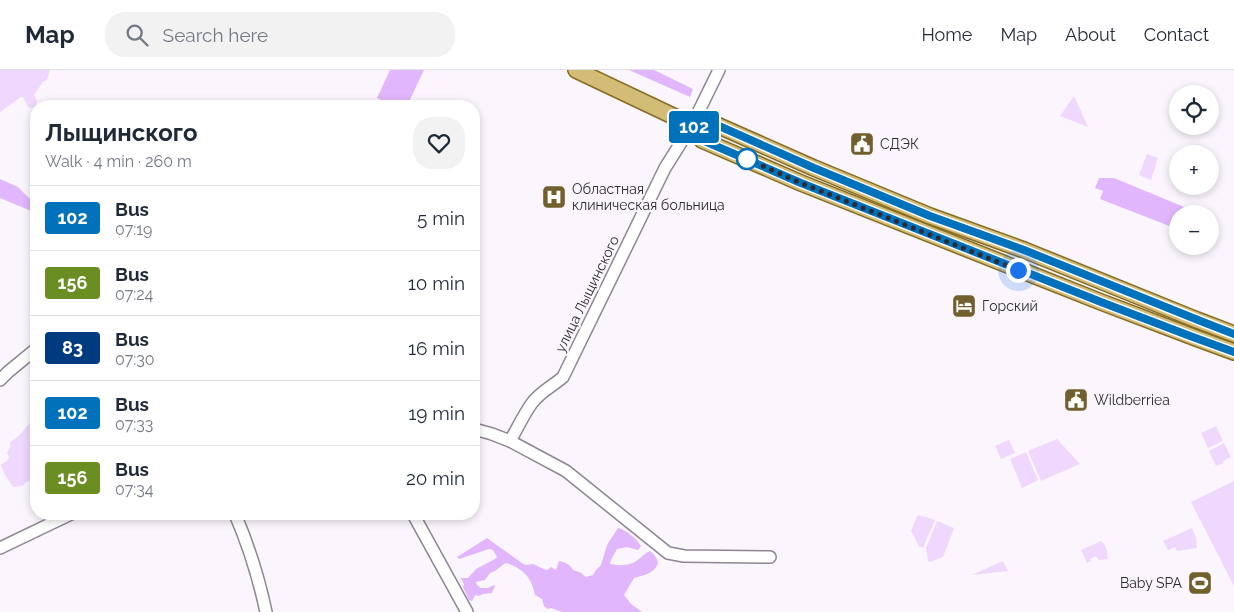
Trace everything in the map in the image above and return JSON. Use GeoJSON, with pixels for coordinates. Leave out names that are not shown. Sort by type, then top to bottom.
{"type":"FeatureCollection","features":[{"type":"Feature","properties":{"kind":"main road"},"geometry":{"type":"LineString","coordinates":[[576,70],[692,125],[702,140],[801,183],[1234,352]]}},
{"type":"Feature","properties":{"kind":"main road"},"geometry":{"type":"LineString","coordinates":[[692,125],[710,122],[822,172],[930,216],[1024,250],[1234,334]]}},
{"type":"Feature","properties":{"kind":"street","name":"улица Лыщинского"},"geometry":{"type":"LineString","coordinates":[[510,441],[533,402],[548,387],[563,377],[665,168],[692,125],[719,70]]}},
{"type":"Feature","properties":{"kind":"street"},"geometry":{"type":"LineString","coordinates":[[0,380],[30,354]]}},
{"type":"Feature","properties":{"kind":"street"},"geometry":{"type":"LineString","coordinates":[[480,431],[510,441],[566,471],[668,553],[684,556],[770,557]]}},
{"type":"Feature","properties":{"kind":"street"},"geometry":{"type":"LineString","coordinates":[[0,548],[58,520]]}},
{"type":"Feature","properties":{"kind":"street"},"geometry":{"type":"LineString","coordinates":[[238,520],[259,584],[266,612]]}},
{"type":"Feature","properties":{"kind":"street"},"geometry":{"type":"LineString","coordinates":[[416,520],[467,612]]}},
{"type":"Feature","properties":{"kind":"shaded area"},"geometry":{"type":"Polygon","coordinates":[[[0,70],[50,70],[47,80],[43,82],[34,95],[36,100],[30,100],[30,108],[23,97],[21,97],[0,113],[0,70]]]}},
{"type":"Feature","properties":{"kind":"shaded area"},"geometry":{"type":"Polygon","coordinates":[[[390,70],[424,70],[410,100],[381,100],[377,98],[390,70]]]}},
{"type":"Feature","properties":{"kind":"shaded area"},"geometry":{"type":"Polygon","coordinates":[[[629,70],[654,70],[693,89],[690,97],[629,70]]]}},
{"type":"Feature","properties":{"kind":"shaded area"},"geometry":{"type":"Polygon","coordinates":[[[1074,96],[1088,127],[1060,116],[1074,96]]]}},
{"type":"Feature","properties":{"kind":"shaded area"},"geometry":{"type":"Polygon","coordinates":[[[1147,154],[1158,158],[1151,180],[1139,175],[1147,154]]]}},
{"type":"Feature","properties":{"kind":"shaded area"},"geometry":{"type":"Polygon","coordinates":[[[1099,178],[1114,178],[1179,205],[1169,205],[1169,226],[1100,199],[1103,191],[1095,188],[1099,178]]]}},
{"type":"Feature","properties":{"kind":"shaded area"},"geometry":{"type":"Polygon","coordinates":[[[0,179],[18,187],[30,198],[30,210],[0,198],[0,179]]]}},
{"type":"Feature","properties":{"kind":"shaded area"},"geometry":{"type":"Polygon","coordinates":[[[29,424],[30,480],[23,486],[13,487],[1,465],[9,457],[7,453],[10,442],[29,424]]]}},
{"type":"Feature","properties":{"kind":"shaded area"},"geometry":{"type":"Polygon","coordinates":[[[1216,426],[1223,441],[1208,448],[1201,433],[1216,426]]]}},
{"type":"Feature","properties":{"kind":"shaded area"},"geometry":{"type":"Polygon","coordinates":[[[1057,439],[1080,464],[1041,481],[1028,451],[1057,439]]]}},
{"type":"Feature","properties":{"kind":"shaded area"},"geometry":{"type":"Polygon","coordinates":[[[1009,440],[1015,453],[1001,459],[995,446],[1009,440]]]}},
{"type":"Feature","properties":{"kind":"shaded area"},"geometry":{"type":"Polygon","coordinates":[[[1224,443],[1231,457],[1223,461],[1224,463],[1216,466],[1209,451],[1224,443]]]}},
{"type":"Feature","properties":{"kind":"shaded area"},"geometry":{"type":"Polygon","coordinates":[[[1026,452],[1038,480],[1022,488],[1010,459],[1026,452]]]}},
{"type":"Feature","properties":{"kind":"shaded area"},"geometry":{"type":"Polygon","coordinates":[[[1234,481],[1234,586],[1191,502],[1234,481]]]}},
{"type":"Feature","properties":{"kind":"shaded area"},"geometry":{"type":"Polygon","coordinates":[[[919,515],[935,520],[923,548],[919,546],[911,531],[919,515]]]}},
{"type":"Feature","properties":{"kind":"shaded area"},"geometry":{"type":"Polygon","coordinates":[[[937,521],[954,528],[943,557],[930,562],[928,561],[926,548],[937,521]]]}},
{"type":"Feature","properties":{"kind":"shaded area"},"geometry":{"type":"Polygon","coordinates":[[[618,528],[631,535],[641,546],[638,550],[627,547],[617,549],[610,564],[629,564],[650,551],[657,560],[658,564],[654,570],[634,578],[624,595],[631,604],[642,612],[562,612],[551,608],[548,609],[544,606],[542,599],[535,595],[526,574],[507,563],[490,573],[485,580],[476,582],[481,588],[488,588],[494,585],[492,593],[475,595],[472,601],[469,600],[463,587],[464,584],[461,578],[468,578],[476,569],[497,557],[493,550],[489,549],[459,559],[457,557],[487,538],[526,565],[533,564],[546,570],[551,567],[556,570],[559,561],[587,577],[593,575],[601,565],[607,545],[618,528]]]}},
{"type":"Feature","properties":{"kind":"shaded area"},"geometry":{"type":"Polygon","coordinates":[[[1192,528],[1197,548],[1177,551],[1175,547],[1168,550],[1163,541],[1192,528]]]}},
{"type":"Feature","properties":{"kind":"shaded area"},"geometry":{"type":"Polygon","coordinates":[[[1101,541],[1106,547],[1108,559],[1099,560],[1096,556],[1087,563],[1081,550],[1101,541]]]}},
{"type":"Feature","properties":{"kind":"shaded area"},"geometry":{"type":"Polygon","coordinates":[[[1003,561],[1008,571],[972,575],[1003,561]]]}},
{"type":"Feature","properties":{"kind":"bus line","name":"102"},"geometry":{"type":"LineString","coordinates":[[1234,334],[1024,250],[930,216],[710,122],[692,125],[702,140],[801,183],[1101,302],[1234,352]]}},
{"type":"Feature","properties":{"kind":"place","name":"СДЭК"},"geometry":{"type":"Point","coordinates":[862,144]}},
{"type":"Feature","properties":{"kind":"place","name":"Областная клиническая больница"},"geometry":{"type":"Point","coordinates":[554,197]}},
{"type":"Feature","properties":{"kind":"place","name":"Горский"},"geometry":{"type":"Point","coordinates":[964,306]}},
{"type":"Feature","properties":{"kind":"place","name":"Wildberriea"},"geometry":{"type":"Point","coordinates":[1076,400]}},
{"type":"Feature","properties":{"kind":"place","name":"Baby SPA"},"geometry":{"type":"Point","coordinates":[1200,583]}},
{"type":"Feature","properties":{"kind":"route"},"geometry":{"type":"LineString","coordinates":[[747,159],[801,183],[1018,270]]}}]}
